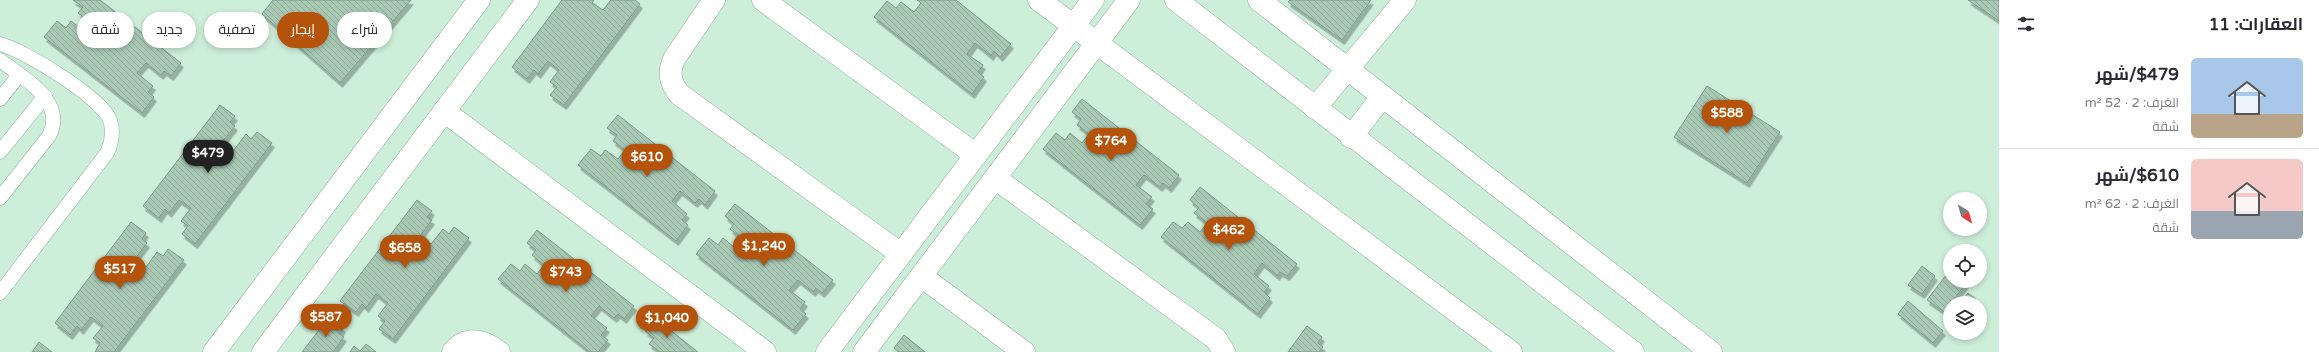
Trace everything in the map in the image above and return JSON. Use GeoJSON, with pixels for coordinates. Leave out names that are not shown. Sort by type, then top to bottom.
{"type":"FeatureCollection","features":[{"type":"Feature","properties":{"kind":"street"},"geometry":{"type":"LineString","coordinates":[[214,352],[479,0]]}},
{"type":"Feature","properties":{"kind":"street"},"geometry":{"type":"LineString","coordinates":[[263,352],[528,0]]}},
{"type":"Feature","properties":{"kind":"street"},"geometry":{"type":"LineString","coordinates":[[714,0],[674,59],[670,68],[673,86],[679,94],[901,254]]}},
{"type":"Feature","properties":{"kind":"street"},"geometry":{"type":"LineString","coordinates":[[764,0],[976,155]]}},
{"type":"Feature","properties":{"kind":"street"},"geometry":{"type":"LineString","coordinates":[[1039,0],[1510,352]]}},
{"type":"Feature","properties":{"kind":"street"},"geometry":{"type":"LineString","coordinates":[[827,352],[1074,26],[1092,0]]}},
{"type":"Feature","properties":{"kind":"street"},"geometry":{"type":"LineString","coordinates":[[1176,0],[1351,137],[1632,352]]}},
{"type":"Feature","properties":{"kind":"street"},"geometry":{"type":"LineString","coordinates":[[1259,0],[1711,352]]}},
{"type":"Feature","properties":{"kind":"street"},"geometry":{"type":"LineString","coordinates":[[1315,108],[1404,0]]}},
{"type":"Feature","properties":{"kind":"street"},"geometry":{"type":"LineString","coordinates":[[864,352],[1097,43],[1125,1]]}},
{"type":"Feature","properties":{"kind":"street"},"geometry":{"type":"LineString","coordinates":[[1351,137],[1382,97]]}},
{"type":"Feature","properties":{"kind":"street"},"geometry":{"type":"LineString","coordinates":[[444,111],[765,352]]}},
{"type":"Feature","properties":{"kind":"street"},"geometry":{"type":"LineString","coordinates":[[995,178],[1216,339],[1224,352]]}},
{"type":"Feature","properties":{"kind":"street"},"geometry":{"type":"LineString","coordinates":[[921,276],[1024,352]]}},
{"type":"Feature","properties":{"kind":"street"},"geometry":{"type":"LineString","coordinates":[[454,352],[465,343],[473,341],[483,342],[499,352]]}},
{"type":"Feature","properties":{"kind":"lane"},"geometry":{"type":"LineString","coordinates":[[0,44],[34,59],[95,102],[110,119],[112,142],[107,153],[0,293]]}},
{"type":"Feature","properties":{"kind":"lane"},"geometry":{"type":"LineString","coordinates":[[0,60],[45,96],[52,108],[54,127],[49,136],[0,198]]}},
{"type":"Feature","properties":{"kind":"lane"},"geometry":{"type":"LineString","coordinates":[[0,99],[19,76]]}},
{"type":"Feature","properties":{"kind":"lane"},"geometry":{"type":"LineString","coordinates":[[0,152],[45,96]]}},
{"type":"Feature","properties":{"kind":"building"},"geometry":{"type":"Polygon","coordinates":[[[73,0],[100,0],[115,12],[79,12],[83,7],[73,0]]]}},
{"type":"Feature","properties":{"kind":"building"},"geometry":{"type":"Polygon","coordinates":[[[273,0],[411,0],[392,22],[392,12],[337,12],[337,48],[370,48],[340,83],[300,48],[329,48],[329,12],[277,12],[277,27],[269,20],[269,12],[264,12],[273,0]]]}},
{"type":"Feature","properties":{"kind":"building"},"geometry":{"type":"Polygon","coordinates":[[[562,0],[594,0],[592,3],[603,10],[611,0],[635,0],[640,4],[564,105],[550,95],[557,87],[550,82],[559,70],[548,61],[538,74],[534,70],[527,79],[512,67],[562,0]]]}},
{"type":"Feature","properties":{"kind":"building"},"geometry":{"type":"Polygon","coordinates":[[[917,0],[956,0],[1011,44],[1000,57],[994,51],[991,56],[975,43],[967,54],[983,65],[978,72],[984,77],[972,94],[874,17],[887,1],[896,8],[901,2],[914,12],[921,3],[917,0]]]}},
{"type":"Feature","properties":{"kind":"building"},"geometry":{"type":"Polygon","coordinates":[[[1290,0],[1371,0],[1342,40],[1288,2],[1290,0]]]}},
{"type":"Feature","properties":{"kind":"building"},"geometry":{"type":"Polygon","coordinates":[[[1968,0],[1999,0],[1999,21],[1968,0]]]}},
{"type":"Feature","properties":{"kind":"building"},"geometry":{"type":"Polygon","coordinates":[[[57,21],[66,28],[71,21],[77,26],[77,48],[134,48],[134,26],[142,33],[142,48],[162,48],[181,63],[171,76],[164,71],[161,75],[146,63],[137,73],[153,86],[148,92],[154,97],[142,113],[44,37],[57,21]]]}},
{"type":"Feature","properties":{"kind":"building"},"geometry":{"type":"Polygon","coordinates":[[[1707,86],[1780,132],[1747,183],[1674,137],[1707,86]]]}},
{"type":"Feature","properties":{"kind":"building"},"geometry":{"type":"Polygon","coordinates":[[[1082,99],[1179,175],[1169,188],[1163,183],[1160,187],[1144,175],[1136,185],[1152,197],[1146,204],[1153,209],[1140,225],[1043,149],[1056,133],[1065,140],[1070,133],[1082,143],[1089,134],[1077,125],[1081,119],[1072,112],[1082,99]]]}},
{"type":"Feature","properties":{"kind":"building"},"geometry":{"type":"Polygon","coordinates":[[[220,105],[235,116],[230,122],[235,126],[223,141],[234,150],[246,134],[251,139],[257,132],[272,143],[195,244],[182,234],[188,226],[181,221],[191,208],[179,200],[169,213],[165,209],[159,218],[143,206],[220,105]]]}},
{"type":"Feature","properties":{"kind":"building"},"geometry":{"type":"Polygon","coordinates":[[[618,115],[715,191],[705,205],[699,199],[695,203],[680,191],[672,201],[687,214],[682,220],[688,225],[676,241],[578,165],[591,149],[601,156],[605,150],[618,159],[625,150],[613,141],[617,135],[607,128],[618,115]]]}},
{"type":"Feature","properties":{"kind":"building"},"geometry":{"type":"Polygon","coordinates":[[[1200,187],[1297,264],[1287,276],[1280,272],[1277,276],[1262,263],[1254,274],[1269,286],[1264,292],[1270,298],[1258,314],[1161,237],[1173,222],[1182,228],[1188,222],[1200,232],[1207,223],[1194,213],[1199,208],[1190,200],[1200,187]]]}},
{"type":"Feature","properties":{"kind":"building"},"geometry":{"type":"Polygon","coordinates":[[[417,200],[432,211],[427,217],[432,220],[420,236],[431,244],[443,229],[449,234],[454,227],[469,238],[393,339],[379,329],[385,321],[378,316],[388,303],[376,294],[366,308],[362,304],[356,312],[340,301],[417,200]]]}},
{"type":"Feature","properties":{"kind":"building"},"geometry":{"type":"Polygon","coordinates":[[[735,204],[833,280],[822,293],[816,288],[813,292],[798,280],[789,290],[805,302],[800,309],[806,314],[793,330],[696,254],[709,238],[718,245],[723,238],[735,248],[743,239],[730,229],[734,224],[725,216],[735,204]]]}},
{"type":"Feature","properties":{"kind":"building"},"geometry":{"type":"Polygon","coordinates":[[[131,222],[146,233],[142,239],[147,243],[135,259],[146,267],[157,252],[163,256],[168,249],[184,260],[114,352],[95,352],[100,343],[93,338],[103,326],[91,317],[81,330],[77,326],[70,335],[55,323],[131,222]]]}},
{"type":"Feature","properties":{"kind":"building"},"geometry":{"type":"Polygon","coordinates":[[[537,230],[634,306],[624,319],[618,314],[614,318],[599,306],[591,316],[607,328],[601,335],[608,340],[598,352],[590,352],[498,279],[511,264],[520,271],[525,264],[537,274],[544,265],[532,255],[536,250],[527,243],[537,230]]]}},
{"type":"Feature","properties":{"kind":"building"},"geometry":{"type":"Polygon","coordinates":[[[1922,266],[1935,276],[1922,294],[1908,285],[1922,266]]]}},
{"type":"Feature","properties":{"kind":"building"},"geometry":{"type":"Polygon","coordinates":[[[1943,279],[1943,288],[1963,288],[1956,296],[1943,296],[1943,311],[1927,300],[1943,279]]]}},
{"type":"Feature","properties":{"kind":"building"},"geometry":{"type":"Polygon","coordinates":[[[1908,301],[1943,331],[1933,343],[1898,314],[1908,301]]]}},
{"type":"Feature","properties":{"kind":"building"},"geometry":{"type":"Polygon","coordinates":[[[329,317],[343,328],[339,334],[344,337],[333,352],[302,352],[329,317]]]}},
{"type":"Feature","properties":{"kind":"building"},"geometry":{"type":"Polygon","coordinates":[[[655,318],[698,352],[660,352],[649,344],[654,338],[645,331],[655,318]]]}},
{"type":"Feature","properties":{"kind":"building"},"geometry":{"type":"Polygon","coordinates":[[[1307,326],[1322,337],[1318,343],[1323,347],[1319,352],[1288,352],[1307,326]]]}},
{"type":"Feature","properties":{"kind":"building"},"geometry":{"type":"Polygon","coordinates":[[[904,335],[925,352],[899,352],[894,348],[904,335]]]}},
{"type":"Feature","properties":{"kind":"building"},"geometry":{"type":"Polygon","coordinates":[[[39,342],[52,352],[32,352],[39,342]]]}},
{"type":"Feature","properties":{"kind":"building"},"geometry":{"type":"Polygon","coordinates":[[[366,344],[376,352],[350,352],[354,346],[360,351],[366,344]]]}}]}
